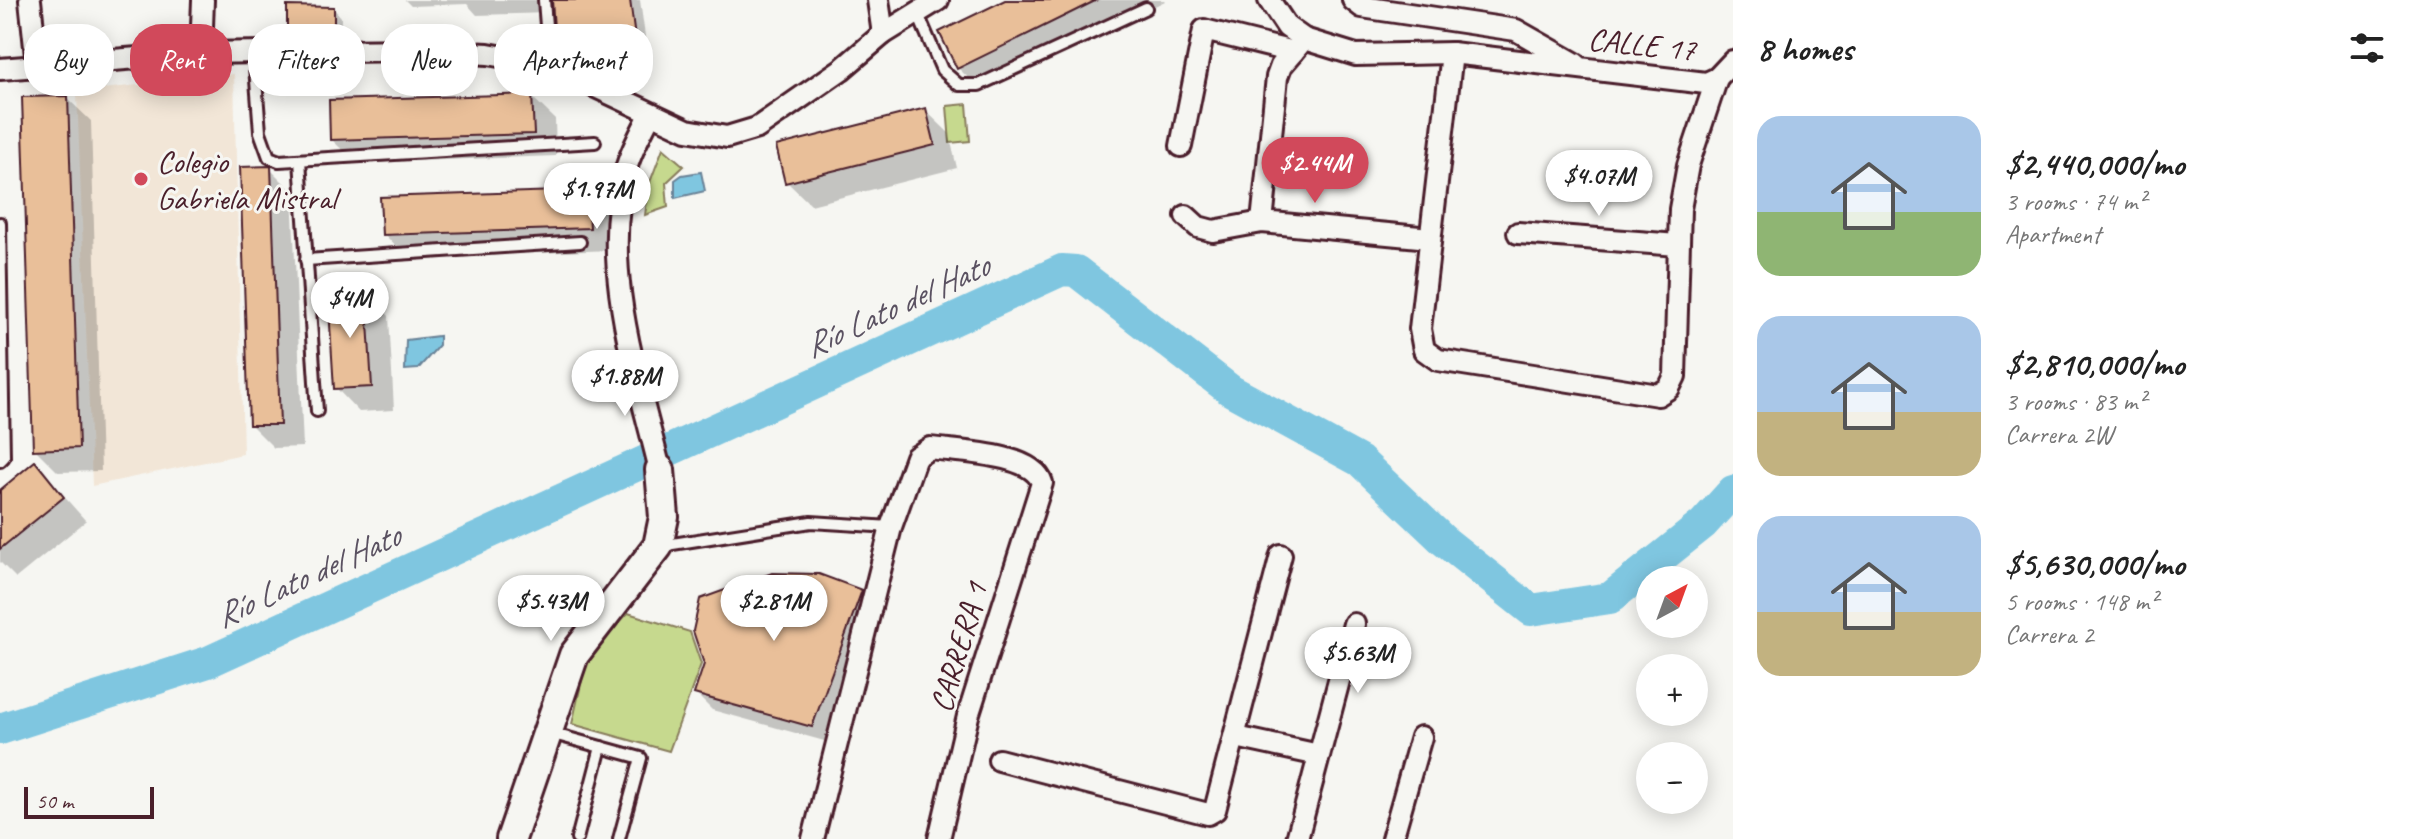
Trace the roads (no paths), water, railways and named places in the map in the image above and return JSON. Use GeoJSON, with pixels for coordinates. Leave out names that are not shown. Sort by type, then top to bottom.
{"type":"FeatureCollection","features":[{"type":"Feature","properties":{"kind":"street"},"geometry":{"type":"LineString","coordinates":[[30,0],[33,24]]}},
{"type":"Feature","properties":{"kind":"street"},"geometry":{"type":"LineString","coordinates":[[202,24],[203,0]]}},
{"type":"Feature","properties":{"kind":"street"},"geometry":{"type":"LineString","coordinates":[[878,0],[883,34]]}},
{"type":"Feature","properties":{"kind":"street"},"geometry":{"type":"LineString","coordinates":[[612,96],[687,130],[727,137],[757,128],[842,69],[883,34],[938,0]]}},
{"type":"Feature","properties":{"kind":"street","name":"CALLE 17"},"geometry":{"type":"LineString","coordinates":[[1269,0],[1298,46],[1356,55],[1452,53],[1706,83],[1717,78],[1733,61]]}},
{"type":"Feature","properties":{"kind":"street"},"geometry":{"type":"LineString","coordinates":[[1353,0],[1362,7],[1516,30],[1583,68]]}},
{"type":"Feature","properties":{"kind":"street"},"geometry":{"type":"LineString","coordinates":[[1181,146],[1204,30],[1298,46],[1277,77],[1262,222]]}},
{"type":"Feature","properties":{"kind":"street"},"geometry":{"type":"LineString","coordinates":[[365,51],[412,50],[494,55]]}},
{"type":"Feature","properties":{"kind":"street"},"geometry":{"type":"LineString","coordinates":[[1452,53],[1420,329],[1424,350],[1438,360],[1658,395],[1669,388],[1675,376],[1678,245],[1688,165],[1717,78]]}},
{"type":"Feature","properties":{"kind":"street"},"geometry":{"type":"LineString","coordinates":[[0,69],[24,67]]}},
{"type":"Feature","properties":{"kind":"street"},"geometry":{"type":"LineString","coordinates":[[511,839],[574,655],[658,546],[664,517],[660,470],[621,296],[618,238],[627,165],[650,115]]}},
{"type":"Feature","properties":{"kind":"street"},"geometry":{"type":"LineString","coordinates":[[1186,216],[1198,227],[1213,231],[1262,222],[1430,238]]}},
{"type":"Feature","properties":{"kind":"street"},"geometry":{"type":"LineString","coordinates":[[1518,233],[1678,245]]}},
{"type":"Feature","properties":{"kind":"street","name":"CARRERA 1"},"geometry":{"type":"LineString","coordinates":[[891,527],[916,457],[930,448],[1014,461],[1040,475],[1042,483],[968,716],[939,839]]}},
{"type":"Feature","properties":{"kind":"street"},"geometry":{"type":"LineString","coordinates":[[813,839],[824,806],[891,527]]}},
{"type":"Feature","properties":{"kind":"street"},"geometry":{"type":"LineString","coordinates":[[999,760],[1208,814],[1219,803],[1281,555]]}},
{"type":"Feature","properties":{"kind":"street"},"geometry":{"type":"LineString","coordinates":[[1297,839],[1354,624]]}},
{"type":"Feature","properties":{"kind":"street"},"geometry":{"type":"LineString","coordinates":[[1236,737],[1319,755]]}},
{"type":"Feature","properties":{"kind":"street"},"geometry":{"type":"LineString","coordinates":[[1392,839],[1421,737]]}},
{"type":"Feature","properties":{"kind":"lane"},"geometry":{"type":"LineString","coordinates":[[544,0],[546,24]]}},
{"type":"Feature","properties":{"kind":"lane"},"geometry":{"type":"LineString","coordinates":[[917,12],[942,70],[959,85],[979,85],[1146,8]]}},
{"type":"Feature","properties":{"kind":"lane"},"geometry":{"type":"LineString","coordinates":[[257,96],[260,132],[269,157],[279,161],[595,142]]}},
{"type":"Feature","properties":{"kind":"lane"},"geometry":{"type":"LineString","coordinates":[[300,160],[317,411]]}},
{"type":"Feature","properties":{"kind":"lane"},"geometry":{"type":"LineString","coordinates":[[0,223],[5,395],[4,457],[0,461]]}},
{"type":"Feature","properties":{"kind":"lane"},"geometry":{"type":"LineString","coordinates":[[306,260],[580,242]]}},
{"type":"Feature","properties":{"kind":"lane"},"geometry":{"type":"LineString","coordinates":[[658,546],[811,522],[891,527]]}},
{"type":"Feature","properties":{"kind":"lane"},"geometry":{"type":"LineString","coordinates":[[546,732],[641,758],[619,839]]}},
{"type":"Feature","properties":{"kind":"lane"},"geometry":{"type":"LineString","coordinates":[[577,839],[601,747]]}},
{"type":"Feature","properties":{"kind":"water"},"geometry":{"type":"Polygon","coordinates":[[[701,172],[705,191],[675,198],[675,180],[682,175],[701,172]]]}},
{"type":"Feature","properties":{"kind":"water"},"geometry":{"type":"Polygon","coordinates":[[[439,336],[439,345],[418,369],[405,370],[406,340],[439,336]]]}},
{"type":"Feature","properties":{"kind":"waterway","name":"Río Lato del Hato"},"geometry":{"type":"LineString","coordinates":[[0,729],[208,662],[1062,270],[1076,271],[1230,390],[1360,461],[1443,540],[1531,610],[1610,598],[1703,524],[1733,491]]}},
{"type":"Feature","properties":{"kind":"place","name":"Colegio Gabriela Mistral"},"geometry":{"type":"Point","coordinates":[141,179]}}]}
